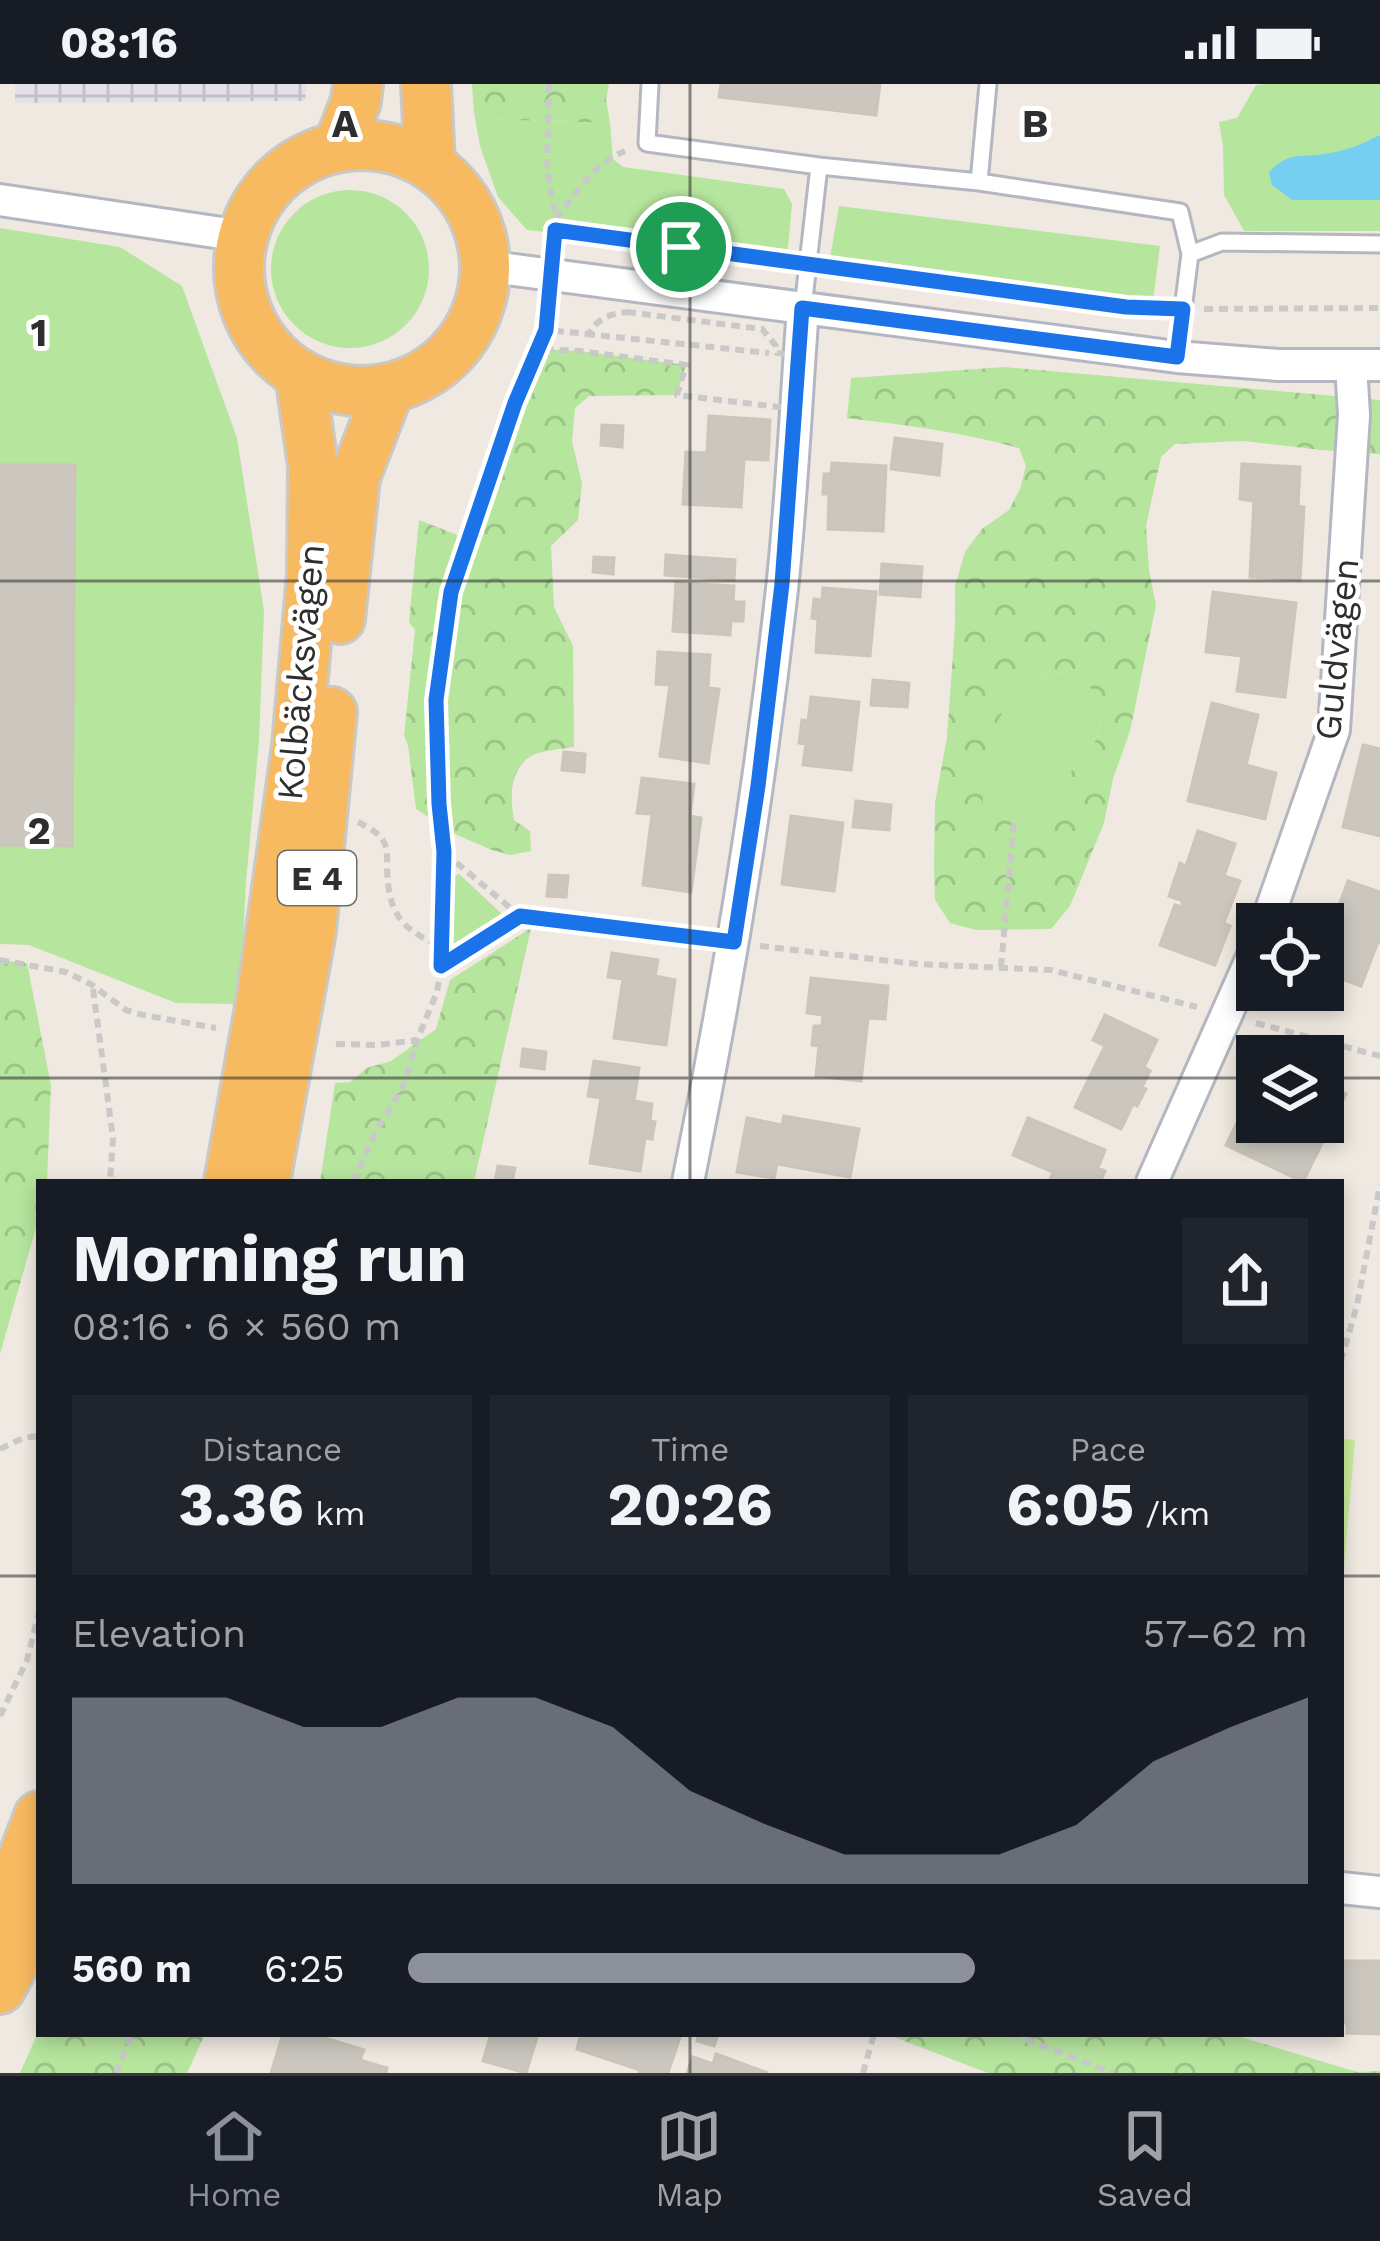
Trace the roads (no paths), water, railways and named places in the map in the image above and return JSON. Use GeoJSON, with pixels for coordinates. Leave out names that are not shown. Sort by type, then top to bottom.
{"type":"FeatureCollection","features":[{"type":"Feature","properties":{"kind":"highway"},"geometry":{"type":"LineString","coordinates":[[339,145],[358,84]]}},
{"type":"Feature","properties":{"kind":"highway"},"geometry":{"type":"LineString","coordinates":[[426,84],[430,164]]}},
{"type":"Feature","properties":{"kind":"highway"},"geometry":{"type":"LineString","coordinates":[[339,145],[384,146],[430,164],[453,183],[473,212],[485,249],[482,299],[465,338],[420,378],[389,389],[349,391],[299,374],[275,356],[255,331],[242,298],[238,265],[242,236],[260,197],[283,172],[339,145]]}},
{"type":"Feature","properties":{"kind":"highway","name":"Kolbäcksvägen"},"geometry":{"type":"LineString","coordinates":[[230,1179],[261,1002],[299,724],[312,574],[313,466],[299,374]]}},
{"type":"Feature","properties":{"kind":"highway","name":"Kolbäcksvägen"},"geometry":{"type":"LineString","coordinates":[[266,1179],[311,931],[355,477],[389,389]]}},
{"type":"Feature","properties":{"kind":"highway"},"geometry":{"type":"LineString","coordinates":[[0,1918],[36,1824]]}},
{"type":"Feature","properties":{"kind":"highway"},"geometry":{"type":"LineString","coordinates":[[0,1990],[36,1915]]}},
{"type":"Feature","properties":{"kind":"street"},"geometry":{"type":"LineString","coordinates":[[0,200],[242,236]]}},
{"type":"Feature","properties":{"kind":"street"},"geometry":{"type":"LineString","coordinates":[[484,266],[1177,357],[1278,365],[1365,365]]}},
{"type":"Feature","properties":{"kind":"street"},"geometry":{"type":"LineString","coordinates":[[788,355],[802,308]]}},
{"type":"Feature","properties":{"kind":"street","name":"Guldvägen"},"geometry":{"type":"LineString","coordinates":[[1273,903],[1334,730],[1354,415],[1365,365]]}},
{"type":"Feature","properties":{"kind":"street"},"geometry":{"type":"LineString","coordinates":[[689,1179],[758,786],[782,584],[796,409]]}},
{"type":"Feature","properties":{"kind":"street"},"geometry":{"type":"LineString","coordinates":[[1154,1179],[1236,992]]}},
{"type":"Feature","properties":{"kind":"street"},"geometry":{"type":"LineString","coordinates":[[1344,1888],[1380,1892]]}},
{"type":"Feature","properties":{"kind":"lane"},"geometry":{"type":"LineString","coordinates":[[650,84],[647,142],[1180,212],[1190,254],[1177,357]]}},
{"type":"Feature","properties":{"kind":"lane"},"geometry":{"type":"LineString","coordinates":[[979,182],[988,84]]}},
{"type":"Feature","properties":{"kind":"lane"},"geometry":{"type":"LineString","coordinates":[[802,308],[819,166]]}},
{"type":"Feature","properties":{"kind":"lane"},"geometry":{"type":"LineString","coordinates":[[1190,254],[1222,242],[1380,244]]}},
{"type":"Feature","properties":{"kind":"water"},"geometry":{"type":"Polygon","coordinates":[[[1380,135],[1380,200],[1292,200],[1272,185],[1269,172],[1283,161],[1346,149],[1380,135]]]}}]}
